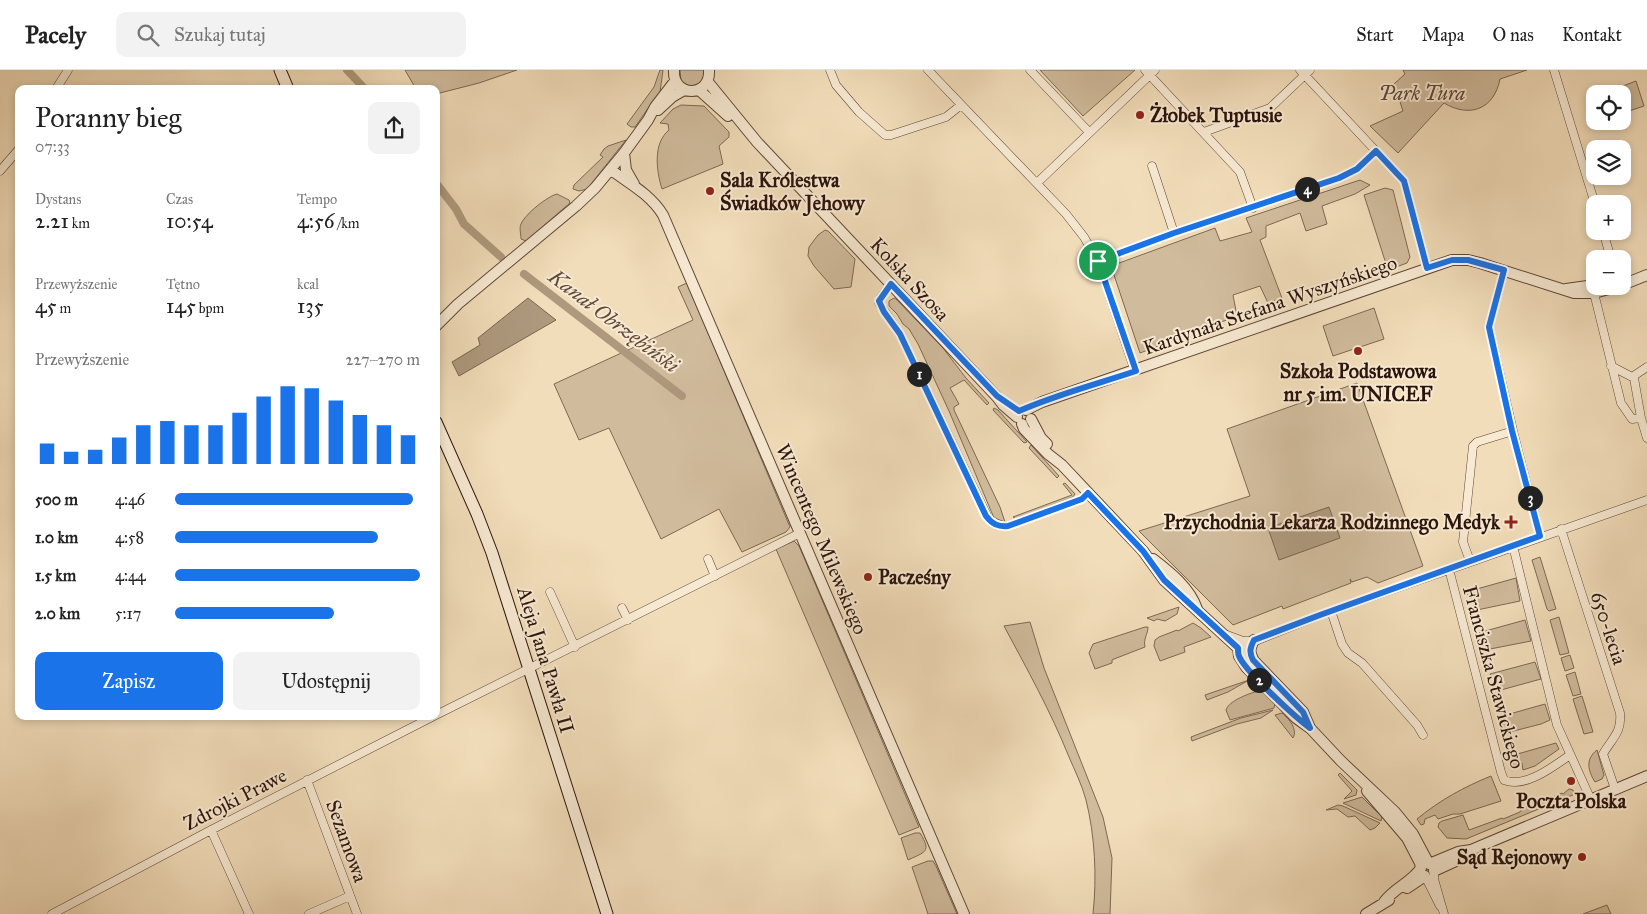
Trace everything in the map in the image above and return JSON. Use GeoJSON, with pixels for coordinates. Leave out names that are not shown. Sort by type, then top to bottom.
{"type":"FeatureCollection","features":[{"type":"Feature","properties":{"kind":"main road"},"geometry":{"type":"LineString","coordinates":[[280,70],[286,85]]}},
{"type":"Feature","properties":{"kind":"main road","name":"Aleja Jana Pawła II"},"geometry":{"type":"LineString","coordinates":[[440,431],[492,553],[607,914]]}},
{"type":"Feature","properties":{"kind":"street"},"geometry":{"type":"LineString","coordinates":[[59,85],[68,70]]}},
{"type":"Feature","properties":{"kind":"street"},"geometry":{"type":"LineString","coordinates":[[674,70],[675,81],[684,90],[690,91],[699,90],[708,82],[710,70]]}},
{"type":"Feature","properties":{"kind":"street"},"geometry":{"type":"LineString","coordinates":[[830,70],[836,85],[859,112],[885,135],[891,135],[946,117],[961,105]]}},
{"type":"Feature","properties":{"kind":"street"},"geometry":{"type":"LineString","coordinates":[[928,70],[1066,214],[1084,237],[1098,261],[1136,371]]}},
{"type":"Feature","properties":{"kind":"street"},"geometry":{"type":"LineString","coordinates":[[1030,70],[1089,132]]}},
{"type":"Feature","properties":{"kind":"street"},"geometry":{"type":"LineString","coordinates":[[1554,70],[1592,195]]}},
{"type":"Feature","properties":{"kind":"street"},"geometry":{"type":"LineString","coordinates":[[1037,183],[1150,72],[1240,172],[1253,208]]}},
{"type":"Feature","properties":{"kind":"street"},"geometry":{"type":"LineString","coordinates":[[1204,132],[1270,108],[1305,72],[1404,181],[1427,268]]}},
{"type":"Feature","properties":{"kind":"street"},"geometry":{"type":"LineString","coordinates":[[440,322],[458,304],[576,206],[611,170],[675,81]]}},
{"type":"Feature","properties":{"kind":"street","name":"Kolska Szosa"},"geometry":{"type":"LineString","coordinates":[[708,82],[757,142],[891,284],[997,396],[1024,416],[1024,429],[1048,454],[1062,465],[1143,551],[1164,580],[1253,660],[1303,712],[1310,728]]}},
{"type":"Feature","properties":{"kind":"street"},"geometry":{"type":"LineString","coordinates":[[648,120],[672,97],[684,90]]}},
{"type":"Feature","properties":{"kind":"street","name":"Kolska Szosa"},"geometry":{"type":"LineString","coordinates":[[699,90],[757,142]]}},
{"type":"Feature","properties":{"kind":"street"},"geometry":{"type":"LineString","coordinates":[[1098,261],[1174,233],[1339,178],[1357,169],[1376,151]]}},
{"type":"Feature","properties":{"kind":"street","name":"Wincentego Milewskiego"},"geometry":{"type":"LineString","coordinates":[[624,153],[626,170],[636,187]]}},
{"type":"Feature","properties":{"kind":"street"},"geometry":{"type":"LineString","coordinates":[[0,171],[15,154]]}},
{"type":"Feature","properties":{"kind":"street"},"geometry":{"type":"LineString","coordinates":[[1152,166],[1174,233]]}},
{"type":"Feature","properties":{"kind":"street","name":"Wincentego Milewskiego"},"geometry":{"type":"LineString","coordinates":[[611,170],[654,202],[663,215],[964,914]]}},
{"type":"Feature","properties":{"kind":"street","name":"Kardynała Stefana Wyszyńskiego"},"geometry":{"type":"LineString","coordinates":[[1024,416],[1033,405],[1136,371],[1452,260],[1468,260],[1562,290],[1582,294],[1586,292]]}},
{"type":"Feature","properties":{"kind":"street"},"geometry":{"type":"LineString","coordinates":[[1504,270],[1489,327],[1512,431],[1540,536]]}},
{"type":"Feature","properties":{"kind":"street","name":"Kardynała Stefana Wyszyńskiego"},"geometry":{"type":"LineString","coordinates":[[1631,278],[1647,275]]}},
{"type":"Feature","properties":{"kind":"street","name":"Kardynała Stefana Wyszyńskiego"},"geometry":{"type":"LineString","coordinates":[[1631,282],[1647,275]]}},
{"type":"Feature","properties":{"kind":"street"},"geometry":{"type":"LineString","coordinates":[[891,284],[879,299],[879,303],[900,334],[988,518],[998,525],[1008,526],[1082,499],[1088,493]]}},
{"type":"Feature","properties":{"kind":"street"},"geometry":{"type":"LineString","coordinates":[[1596,295],[1621,403],[1632,419],[1642,418]]}},
{"type":"Feature","properties":{"kind":"street"},"geometry":{"type":"LineString","coordinates":[[440,315],[458,304]]}},
{"type":"Feature","properties":{"kind":"street"},"geometry":{"type":"LineString","coordinates":[[1612,366],[1634,378]]}},
{"type":"Feature","properties":{"kind":"street"},"geometry":{"type":"LineString","coordinates":[[1634,378],[1647,367]]}},
{"type":"Feature","properties":{"kind":"street"},"geometry":{"type":"LineString","coordinates":[[1634,378],[1647,438]]}},
{"type":"Feature","properties":{"kind":"street"},"geometry":{"type":"LineString","coordinates":[[1470,561],[1463,542],[1473,446],[1477,442],[1512,431]]}},
{"type":"Feature","properties":{"kind":"street"},"geometry":{"type":"LineString","coordinates":[[1238,648],[1254,640],[1331,611],[1647,500]]}},
{"type":"Feature","properties":{"kind":"street","name":"650-lecia"},"geometry":{"type":"LineString","coordinates":[[1561,529],[1620,713],[1618,732],[1603,754],[1616,789]]}},
{"type":"Feature","properties":{"kind":"street","name":"Zdrojki Prawe"},"geometry":{"type":"LineString","coordinates":[[440,714],[800,532]]}},
{"type":"Feature","properties":{"kind":"street"},"geometry":{"type":"LineString","coordinates":[[1514,546],[1558,724],[1591,800]]}},
{"type":"Feature","properties":{"kind":"street"},"geometry":{"type":"LineString","coordinates":[[708,559],[715,576]]}},
{"type":"Feature","properties":{"kind":"street","name":"Franciszka Stawickiego"},"geometry":{"type":"LineString","coordinates":[[1449,569],[1498,763],[1504,780],[1511,783],[1532,778],[1570,755]]}},
{"type":"Feature","properties":{"kind":"street"},"geometry":{"type":"LineString","coordinates":[[550,592],[575,647]]}},
{"type":"Feature","properties":{"kind":"street"},"geometry":{"type":"LineString","coordinates":[[622,608],[628,620]]}},
{"type":"Feature","properties":{"kind":"street"},"geometry":{"type":"LineString","coordinates":[[1331,611],[1342,644],[1348,653],[1362,663],[1417,725],[1423,735]]}},
{"type":"Feature","properties":{"kind":"street"},"geometry":{"type":"LineString","coordinates":[[1222,633],[1243,641],[1254,640]]}},
{"type":"Feature","properties":{"kind":"street"},"geometry":{"type":"LineString","coordinates":[[1253,660],[1250,648],[1254,640]]}},
{"type":"Feature","properties":{"kind":"street","name":"Kolska Szosa"},"geometry":{"type":"LineString","coordinates":[[1238,648],[1239,656],[1246,667],[1361,780],[1369,796],[1407,838],[1427,870]]}},
{"type":"Feature","properties":{"kind":"street","name":"Zdrojki Prawe"},"geometry":{"type":"LineString","coordinates":[[52,914],[307,780],[427,720]]}},
{"type":"Feature","properties":{"kind":"street"},"geometry":{"type":"LineString","coordinates":[[1366,914],[1394,898],[1427,870],[1461,858],[1470,850],[1647,776]]}},
{"type":"Feature","properties":{"kind":"street","name":"Sezamowa"},"geometry":{"type":"LineString","coordinates":[[307,780],[357,914]]}},
{"type":"Feature","properties":{"kind":"street"},"geometry":{"type":"LineString","coordinates":[[211,830],[250,914]]}},
{"type":"Feature","properties":{"kind":"street"},"geometry":{"type":"LineString","coordinates":[[1427,870],[1434,896],[1444,914]]}},
{"type":"Feature","properties":{"kind":"street"},"geometry":{"type":"LineString","coordinates":[[309,914],[350,896]]}},
{"type":"Feature","properties":{"kind":"green space"},"geometry":{"type":"Polygon","coordinates":[[[405,70],[517,70],[479,83],[440,93],[440,85],[414,85],[405,70]]]}},
{"type":"Feature","properties":{"kind":"green space"},"geometry":{"type":"Polygon","coordinates":[[[660,70],[663,70],[661,93],[635,127],[631,127],[627,124],[654,87],[660,70]]]}},
{"type":"Feature","properties":{"kind":"green space"},"geometry":{"type":"Polygon","coordinates":[[[680,70],[704,70],[703,77],[698,84],[689,86],[681,81],[680,70]]]}},
{"type":"Feature","properties":{"kind":"green space"},"geometry":{"type":"Polygon","coordinates":[[[1040,70],[1135,70],[1083,116],[1040,70]]]}},
{"type":"Feature","properties":{"kind":"green space","name":"Park Tura"},"geometry":{"type":"Polygon","coordinates":[[[1403,70],[1527,70],[1500,79],[1497,90],[1492,98],[1479,108],[1462,110],[1444,103],[1398,153],[1370,126],[1403,111],[1394,84],[1405,74],[1403,70]]]}},
{"type":"Feature","properties":{"kind":"green space"},"geometry":{"type":"Polygon","coordinates":[[[1636,81],[1644,106],[1631,110],[1631,85],[1626,85],[1636,81]]]}},
{"type":"Feature","properties":{"kind":"green space"},"geometry":{"type":"Polygon","coordinates":[[[681,105],[704,106],[729,132],[729,137],[719,146],[723,164],[662,189],[658,174],[657,157],[660,142],[669,130],[668,124],[660,123],[673,109],[681,105]]]}},
{"type":"Feature","properties":{"kind":"green space"},"geometry":{"type":"Polygon","coordinates":[[[626,140],[587,189],[579,191],[573,189],[574,185],[603,157],[600,155],[604,149],[626,140]]]}},
{"type":"Feature","properties":{"kind":"green space"},"geometry":{"type":"Polygon","coordinates":[[[1360,180],[1370,185],[1355,194],[1322,206],[1327,224],[1306,231],[1300,213],[1266,226],[1266,237],[1260,240],[1282,298],[1268,303],[1260,286],[1233,295],[1237,316],[1140,353],[1111,266],[1215,228],[1220,241],[1252,232],[1246,218],[1360,180]]]}},
{"type":"Feature","properties":{"kind":"green space"},"geometry":{"type":"Polygon","coordinates":[[[1385,188],[1393,190],[1410,257],[1407,263],[1388,270],[1364,195],[1385,188]]]}},
{"type":"Feature","properties":{"kind":"green space"},"geometry":{"type":"Polygon","coordinates":[[[557,194],[569,200],[570,203],[526,241],[521,239],[520,227],[527,215],[548,198],[557,194]]]}},
{"type":"Feature","properties":{"kind":"green space"},"geometry":{"type":"Polygon","coordinates":[[[825,230],[855,259],[851,287],[834,289],[808,256],[809,247],[818,235],[825,230]]]}},
{"type":"Feature","properties":{"kind":"green space"},"geometry":{"type":"Polygon","coordinates":[[[687,283],[790,527],[786,532],[742,552],[719,509],[661,539],[609,428],[579,440],[554,384],[693,320],[678,287],[687,283]]]}},
{"type":"Feature","properties":{"kind":"green space"},"geometry":{"type":"Polygon","coordinates":[[[894,298],[943,348],[966,378],[989,403],[987,405],[964,380],[950,388],[959,404],[954,407],[954,410],[1000,507],[1005,522],[994,518],[949,411],[918,344],[909,329],[889,306],[889,301],[894,298]]]}},
{"type":"Feature","properties":{"kind":"green space"},"geometry":{"type":"Polygon","coordinates":[[[1374,308],[1384,339],[1333,356],[1323,326],[1374,308]]]}},
{"type":"Feature","properties":{"kind":"green space"},"geometry":{"type":"Polygon","coordinates":[[[1357,383],[1423,566],[1378,583],[1367,577],[1352,582],[1350,579],[1351,583],[1283,609],[1282,606],[1233,625],[1139,531],[1250,496],[1227,429],[1357,383]]]}},
{"type":"Feature","properties":{"kind":"green space"},"geometry":{"type":"Polygon","coordinates":[[[994,408],[1027,442],[1024,443],[993,410],[994,408]]]}},
{"type":"Feature","properties":{"kind":"green space"},"geometry":{"type":"Polygon","coordinates":[[[1031,445],[1059,476],[1057,478],[1029,448],[1031,445]]]}},
{"type":"Feature","properties":{"kind":"green space"},"geometry":{"type":"Polygon","coordinates":[[[1065,483],[1075,494],[1073,497],[1016,519],[1013,517],[1072,495],[1063,484],[1065,483]]]}},
{"type":"Feature","properties":{"kind":"green space"},"geometry":{"type":"Polygon","coordinates":[[[794,541],[799,546],[919,827],[899,835],[776,549],[794,541]]]}},
{"type":"Feature","properties":{"kind":"green space"},"geometry":{"type":"Polygon","coordinates":[[[1540,557],[1556,609],[1549,611],[1532,560],[1540,557]]]}},
{"type":"Feature","properties":{"kind":"green space"},"geometry":{"type":"Polygon","coordinates":[[[1516,578],[1520,601],[1477,610],[1466,592],[1516,578]]]}},
{"type":"Feature","properties":{"kind":"green space"},"geometry":{"type":"Polygon","coordinates":[[[1179,607],[1177,614],[1165,621],[1157,619],[1154,621],[1147,618],[1179,607]]]}},
{"type":"Feature","properties":{"kind":"green space"},"geometry":{"type":"Polygon","coordinates":[[[1559,617],[1569,653],[1560,655],[1550,620],[1559,617]]]}},
{"type":"Feature","properties":{"kind":"green space"},"geometry":{"type":"Polygon","coordinates":[[[1525,620],[1531,641],[1485,650],[1478,633],[1525,620]]]}},
{"type":"Feature","properties":{"kind":"green space"},"geometry":{"type":"Polygon","coordinates":[[[1030,622],[1044,668],[1103,817],[1112,858],[1110,914],[1093,914],[1095,871],[1093,842],[1089,814],[1082,789],[1047,707],[1004,626],[1030,622]]]}},
{"type":"Feature","properties":{"kind":"green space"},"geometry":{"type":"Polygon","coordinates":[[[1193,623],[1211,637],[1184,647],[1185,652],[1160,661],[1154,646],[1155,640],[1193,623]]]}},
{"type":"Feature","properties":{"kind":"green space"},"geometry":{"type":"Polygon","coordinates":[[[1148,627],[1145,647],[1114,659],[1112,663],[1095,669],[1089,653],[1093,644],[1148,627]]]}},
{"type":"Feature","properties":{"kind":"green space"},"geometry":{"type":"Polygon","coordinates":[[[1570,655],[1574,668],[1565,671],[1561,658],[1570,655]]]}},
{"type":"Feature","properties":{"kind":"green space"},"geometry":{"type":"Polygon","coordinates":[[[1535,662],[1541,679],[1501,690],[1490,674],[1535,662]]]}},
{"type":"Feature","properties":{"kind":"green space"},"geometry":{"type":"Polygon","coordinates":[[[1575,672],[1581,694],[1573,696],[1566,675],[1575,672]]]}},
{"type":"Feature","properties":{"kind":"green space"},"geometry":{"type":"Polygon","coordinates":[[[1249,680],[1228,692],[1207,700],[1205,695],[1249,680]]]}},
{"type":"Feature","properties":{"kind":"green space"},"geometry":{"type":"Polygon","coordinates":[[[1261,690],[1275,704],[1274,708],[1230,720],[1226,710],[1231,703],[1241,697],[1261,690]]]}},
{"type":"Feature","properties":{"kind":"green space"},"geometry":{"type":"Polygon","coordinates":[[[1582,696],[1593,732],[1584,734],[1573,699],[1582,696]]]}},
{"type":"Feature","properties":{"kind":"green space"},"geometry":{"type":"Polygon","coordinates":[[[1545,704],[1550,720],[1506,733],[1499,717],[1545,704]]]}},
{"type":"Feature","properties":{"kind":"green space"},"geometry":{"type":"Polygon","coordinates":[[[1273,710],[1261,718],[1237,724],[1192,741],[1191,737],[1241,718],[1273,710]]]}},
{"type":"Feature","properties":{"kind":"green space"},"geometry":{"type":"Polygon","coordinates":[[[1282,713],[1294,728],[1293,738],[1275,715],[1282,713]]]}},
{"type":"Feature","properties":{"kind":"green space"},"geometry":{"type":"Polygon","coordinates":[[[1556,743],[1559,749],[1535,766],[1523,770],[1522,763],[1512,766],[1507,757],[1556,743]]]}},
{"type":"Feature","properties":{"kind":"green space"},"geometry":{"type":"Polygon","coordinates":[[[1597,750],[1604,775],[1602,779],[1595,782],[1591,774],[1589,761],[1597,750]]]}},
{"type":"Feature","properties":{"kind":"green space"},"geometry":{"type":"Polygon","coordinates":[[[1340,773],[1357,790],[1356,795],[1344,799],[1352,791],[1338,775],[1340,773]]]}},
{"type":"Feature","properties":{"kind":"green space"},"geometry":{"type":"Polygon","coordinates":[[[1491,776],[1501,801],[1438,819],[1435,815],[1425,819],[1424,824],[1421,825],[1417,819],[1452,794],[1491,776]]]}},
{"type":"Feature","properties":{"kind":"green space"},"geometry":{"type":"Polygon","coordinates":[[[1569,789],[1573,790],[1575,794],[1466,839],[1447,838],[1438,827],[1442,821],[1463,815],[1469,830],[1503,819],[1563,794],[1569,789]]]}},
{"type":"Feature","properties":{"kind":"green space"},"geometry":{"type":"Polygon","coordinates":[[[1362,797],[1382,817],[1381,821],[1343,803],[1362,797]]]}},
{"type":"Feature","properties":{"kind":"green space"},"geometry":{"type":"Polygon","coordinates":[[[1338,805],[1380,823],[1370,830],[1355,816],[1348,817],[1337,809],[1326,810],[1338,805]]]}},
{"type":"Feature","properties":{"kind":"green space"},"geometry":{"type":"Polygon","coordinates":[[[920,833],[926,848],[922,853],[908,860],[901,838],[920,833]]]}},
{"type":"Feature","properties":{"kind":"green space"},"geometry":{"type":"Polygon","coordinates":[[[933,861],[936,866],[957,914],[928,914],[912,867],[933,861]]]}},
{"type":"Feature","properties":{"kind":"green space"},"geometry":{"type":"Polygon","coordinates":[[[1607,905],[1611,914],[1583,914],[1607,905]]]}},
{"type":"Feature","properties":{"kind":"shaded area"},"geometry":{"type":"Polygon","coordinates":[[[528,298],[556,320],[459,376],[452,362],[480,345],[478,338],[528,298]]]}},
{"type":"Feature","properties":{"kind":"shaded area"},"geometry":{"type":"Polygon","coordinates":[[[1329,507],[1340,538],[1279,560],[1268,528],[1329,507]]]}},
{"type":"Feature","properties":{"kind":"waterway","name":"Kanał Obrzębiński"},"geometry":{"type":"LineString","coordinates":[[347,70],[361,85]]}},
{"type":"Feature","properties":{"kind":"waterway","name":"Kanał Obrzębiński"},"geometry":{"type":"LineString","coordinates":[[440,188],[456,209],[464,224],[501,257]]}},
{"type":"Feature","properties":{"kind":"waterway","name":"Kanał Obrzębiński"},"geometry":{"type":"LineString","coordinates":[[524,274],[682,396]]}},
{"type":"Feature","properties":{"kind":"place","name":"Żłobek Tuptusie"},"geometry":{"type":"Point","coordinates":[1140,115]}},
{"type":"Feature","properties":{"kind":"place","name":"Sala Królestwa Świadków Jehowy"},"geometry":{"type":"Point","coordinates":[710,191]}},
{"type":"Feature","properties":{"kind":"place","name":"Szkoła Podstawowa nr 5 im. UNICEF"},"geometry":{"type":"Point","coordinates":[1358,351]}},
{"type":"Feature","properties":{"kind":"place","name":"Przychodnia Lekarza Rodzinnego Medyk"},"geometry":{"type":"Point","coordinates":[1511,522]}},
{"type":"Feature","properties":{"kind":"place","name":"Pacześny"},"geometry":{"type":"Point","coordinates":[868,577]}},
{"type":"Feature","properties":{"kind":"place","name":"Poczta Polska"},"geometry":{"type":"Point","coordinates":[1571,781]}},
{"type":"Feature","properties":{"kind":"place","name":"Sąd Rejonowy"},"geometry":{"type":"Point","coordinates":[1582,857]}},
{"type":"Feature","properties":{"kind":"route"},"geometry":{"type":"LineString","coordinates":[[1376,151],[1404,181],[1427,268],[1452,260],[1468,260],[1504,270],[1490,317],[1489,327],[1512,431],[1540,536],[1254,640],[1250,648],[1253,660],[1303,712],[1310,728],[1296,718],[1246,667],[1239,656],[1238,648],[1164,580],[1143,551],[1088,493],[1082,499],[1008,526],[992,522],[986,516],[900,334],[879,303],[879,299],[891,284],[997,396],[1019,411],[1026,410],[1033,405],[1136,371],[1098,261],[1174,233],[1339,178],[1357,169],[1376,151]]}}]}
